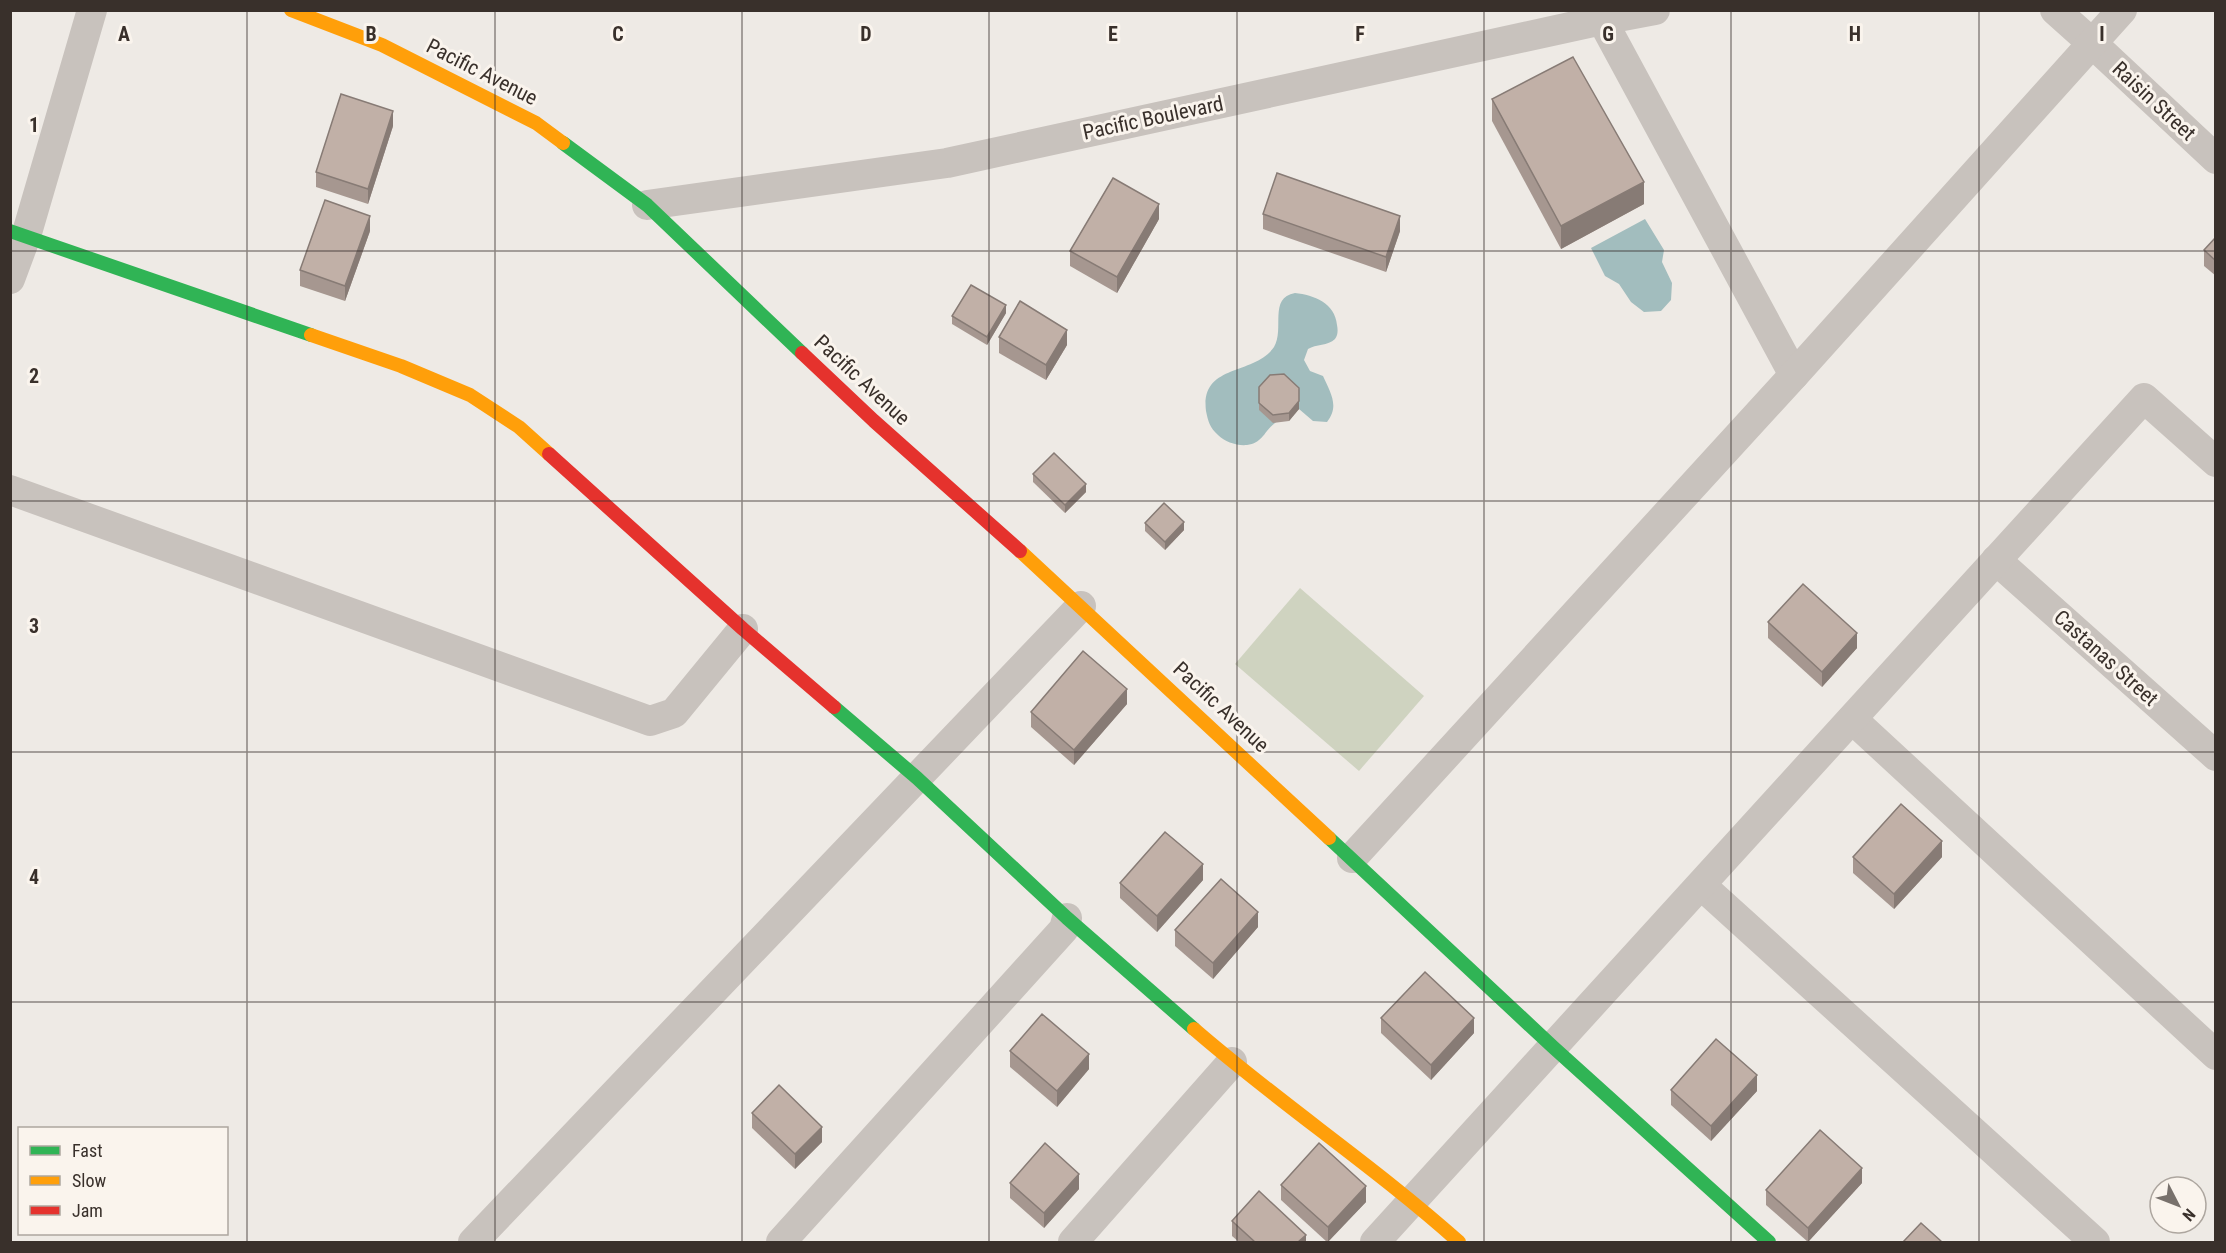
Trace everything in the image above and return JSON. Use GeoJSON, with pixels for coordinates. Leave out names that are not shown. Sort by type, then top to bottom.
{"type":"FeatureCollection","features":[{"type":"Feature","properties":{"kind":"street"},"geometry":{"type":"LineString","coordinates":[[10,279],[18,234],[92,10]]}},
{"type":"Feature","properties":{"kind":"street","name":"Pacific Avenue"},"geometry":{"type":"LineString","coordinates":[[291,10],[382,45],[536,123],[647,205],[873,421],[1081,606],[1553,1047],[1769,1242]]}},
{"type":"Feature","properties":{"kind":"street","name":"Pacific Boulevard"},"geometry":{"type":"LineString","coordinates":[[647,205],[947,163],[1601,15],[1655,10]]}},
{"type":"Feature","properties":{"kind":"street"},"geometry":{"type":"LineString","coordinates":[[2055,10],[2093,44]]}},
{"type":"Feature","properties":{"kind":"street"},"geometry":{"type":"LineString","coordinates":[[1352,858],[1794,375],[2122,10]]}},
{"type":"Feature","properties":{"kind":"street"},"geometry":{"type":"LineString","coordinates":[[1601,15],[1794,375]]}},
{"type":"Feature","properties":{"kind":"street","name":"Raisin Street"},"geometry":{"type":"LineString","coordinates":[[2093,44],[2216,159]]}},
{"type":"Feature","properties":{"kind":"street"},"geometry":{"type":"LineString","coordinates":[[18,234],[390,362],[470,394],[519,427],[743,630],[917,778],[1067,918],[1232,1062],[1413,1201],[1458,1242]]}},
{"type":"Feature","properties":{"kind":"street"},"geometry":{"type":"LineString","coordinates":[[1375,1242],[2144,398],[2216,462]]}},
{"type":"Feature","properties":{"kind":"street"},"geometry":{"type":"LineString","coordinates":[[10,490],[651,721],[674,713],[743,630]]}},
{"type":"Feature","properties":{"kind":"street","name":"Castanas Street"},"geometry":{"type":"LineString","coordinates":[[1996,560],[2216,756]]}},
{"type":"Feature","properties":{"kind":"street"},"geometry":{"type":"LineString","coordinates":[[473,1242],[1081,606]]}},
{"type":"Feature","properties":{"kind":"street"},"geometry":{"type":"LineString","coordinates":[[1851,719],[2216,1055]]}},
{"type":"Feature","properties":{"kind":"street"},"geometry":{"type":"LineString","coordinates":[[1701,885],[2095,1242]]}},
{"type":"Feature","properties":{"kind":"street"},"geometry":{"type":"LineString","coordinates":[[781,1242],[1064,929],[1067,918]]}},
{"type":"Feature","properties":{"kind":"street"},"geometry":{"type":"LineString","coordinates":[[1073,1242],[1232,1062]]}},
{"type":"Feature","properties":{"kind":"green space"},"geometry":{"type":"Polygon","coordinates":[[[1300,588],[1424,696],[1359,771],[1235,664],[1300,588]]]}},
{"type":"Feature","properties":{"kind":"water"},"geometry":{"type":"Polygon","coordinates":[[[1645,219],[1664,250],[1662,262],[1672,283],[1671,300],[1661,311],[1644,312],[1631,302],[1619,284],[1605,276],[1591,248],[1645,219]]]}},
{"type":"Feature","properties":{"kind":"water"},"geometry":{"type":"Polygon","coordinates":[[[1295,293],[1316,298],[1328,306],[1335,317],[1338,331],[1335,339],[1308,349],[1304,360],[1310,371],[1323,376],[1331,393],[1333,410],[1331,416],[1327,422],[1313,421],[1299,409],[1277,421],[1257,442],[1239,445],[1228,442],[1211,427],[1206,411],[1206,396],[1211,385],[1220,377],[1265,356],[1274,347],[1277,340],[1279,308],[1287,296],[1295,293]]]}},
{"type":"Feature","properties":{"kind":"building"},"geometry":{"type":"Polygon","coordinates":[[[1573,57],[1644,182],[1561,226],[1492,99],[1573,57]]]}},
{"type":"Feature","properties":{"kind":"building"},"geometry":{"type":"Polygon","coordinates":[[[341,94],[393,111],[368,189],[316,172],[341,94]]]}},
{"type":"Feature","properties":{"kind":"building"},"geometry":{"type":"Polygon","coordinates":[[[1277,173],[1400,216],[1386,257],[1263,214],[1277,173]]]}},
{"type":"Feature","properties":{"kind":"building"},"geometry":{"type":"Polygon","coordinates":[[[1113,178],[1159,204],[1117,277],[1070,251],[1113,178]]]}},
{"type":"Feature","properties":{"kind":"building"},"geometry":{"type":"Polygon","coordinates":[[[325,200],[370,216],[345,286],[300,270],[325,200]]]}},
{"type":"Feature","properties":{"kind":"building"},"geometry":{"type":"Polygon","coordinates":[[[2216,237],[2216,261],[2204,250],[2216,237]]]}},
{"type":"Feature","properties":{"kind":"building"},"geometry":{"type":"Polygon","coordinates":[[[971,285],[1006,305],[987,337],[952,316],[971,285]]]}},
{"type":"Feature","properties":{"kind":"building"},"geometry":{"type":"Polygon","coordinates":[[[1020,301],[1067,330],[1046,365],[999,337],[1020,301]]]}},
{"type":"Feature","properties":{"kind":"building"},"geometry":{"type":"Polygon","coordinates":[[[1284,374],[1299,388],[1299,401],[1289,413],[1273,415],[1259,403],[1259,387],[1270,375],[1284,374]]]}},
{"type":"Feature","properties":{"kind":"building"},"geometry":{"type":"Polygon","coordinates":[[[1054,453],[1086,484],[1065,505],[1033,474],[1054,453]]]}},
{"type":"Feature","properties":{"kind":"building"},"geometry":{"type":"Polygon","coordinates":[[[1164,503],[1184,522],[1165,542],[1145,523],[1164,503]]]}},
{"type":"Feature","properties":{"kind":"building"},"geometry":{"type":"Polygon","coordinates":[[[1803,584],[1857,633],[1822,672],[1768,622],[1803,584]]]}},
{"type":"Feature","properties":{"kind":"building"},"geometry":{"type":"Polygon","coordinates":[[[1083,651],[1127,689],[1074,750],[1031,712],[1083,651]]]}},
{"type":"Feature","properties":{"kind":"building"},"geometry":{"type":"Polygon","coordinates":[[[1901,804],[1942,841],[1894,894],[1853,857],[1901,804]]]}},
{"type":"Feature","properties":{"kind":"building"},"geometry":{"type":"Polygon","coordinates":[[[1165,832],[1203,864],[1157,916],[1120,883],[1165,832]]]}},
{"type":"Feature","properties":{"kind":"building"},"geometry":{"type":"Polygon","coordinates":[[[1221,879],[1258,912],[1213,963],[1175,930],[1221,879]]]}},
{"type":"Feature","properties":{"kind":"building"},"geometry":{"type":"Polygon","coordinates":[[[1425,972],[1474,1018],[1431,1065],[1381,1018],[1425,972]]]}},
{"type":"Feature","properties":{"kind":"building"},"geometry":{"type":"Polygon","coordinates":[[[1042,1014],[1089,1054],[1057,1091],[1010,1051],[1042,1014]]]}},
{"type":"Feature","properties":{"kind":"building"},"geometry":{"type":"Polygon","coordinates":[[[1716,1039],[1757,1075],[1711,1126],[1671,1090],[1716,1039]]]}},
{"type":"Feature","properties":{"kind":"building"},"geometry":{"type":"Polygon","coordinates":[[[779,1085],[822,1127],[795,1154],[752,1113],[779,1085]]]}},
{"type":"Feature","properties":{"kind":"building"},"geometry":{"type":"Polygon","coordinates":[[[1820,1130],[1862,1168],[1808,1228],[1766,1190],[1820,1130]]]}},
{"type":"Feature","properties":{"kind":"building"},"geometry":{"type":"Polygon","coordinates":[[[1045,1143],[1079,1174],[1044,1213],[1010,1183],[1045,1143]]]}},
{"type":"Feature","properties":{"kind":"building"},"geometry":{"type":"Polygon","coordinates":[[[1319,1143],[1366,1186],[1328,1227],[1281,1185],[1319,1143]]]}},
{"type":"Feature","properties":{"kind":"building"},"geometry":{"type":"Polygon","coordinates":[[[1259,1191],[1306,1235],[1298,1242],[1255,1242],[1232,1221],[1259,1191]]]}},
{"type":"Feature","properties":{"kind":"building"},"geometry":{"type":"Polygon","coordinates":[[[1921,1223],[1942,1242],[1903,1242],[1921,1223]]]}},
{"type":"Feature","properties":{"kind":"traffic: fast"},"geometry":{"type":"LineString","coordinates":[[563,143],[647,205],[802,353]]}},
{"type":"Feature","properties":{"kind":"traffic: fast"},"geometry":{"type":"LineString","coordinates":[[10,231],[311,335]]}},
{"type":"Feature","properties":{"kind":"traffic: fast"},"geometry":{"type":"LineString","coordinates":[[834,707],[917,778],[1067,918],[1194,1029]]}},
{"type":"Feature","properties":{"kind":"traffic: fast"},"geometry":{"type":"LineString","coordinates":[[1329,838],[1553,1047],[1769,1242]]}},
{"type":"Feature","properties":{"kind":"traffic: slow"},"geometry":{"type":"LineString","coordinates":[[291,10],[382,45],[536,123],[563,143]]}},
{"type":"Feature","properties":{"kind":"traffic: slow"},"geometry":{"type":"LineString","coordinates":[[311,335],[401,366],[470,395],[519,427],[549,454]]}},
{"type":"Feature","properties":{"kind":"traffic: slow"},"geometry":{"type":"LineString","coordinates":[[1020,551],[1329,838]]}},
{"type":"Feature","properties":{"kind":"traffic: slow"},"geometry":{"type":"LineString","coordinates":[[1194,1029],[1259,1083],[1394,1187],[1459,1242]]}},
{"type":"Feature","properties":{"kind":"traffic: jam"},"geometry":{"type":"LineString","coordinates":[[802,353],[874,421],[1020,551]]}},
{"type":"Feature","properties":{"kind":"traffic: jam"},"geometry":{"type":"LineString","coordinates":[[549,454],[743,629],[834,707]]}}]}
